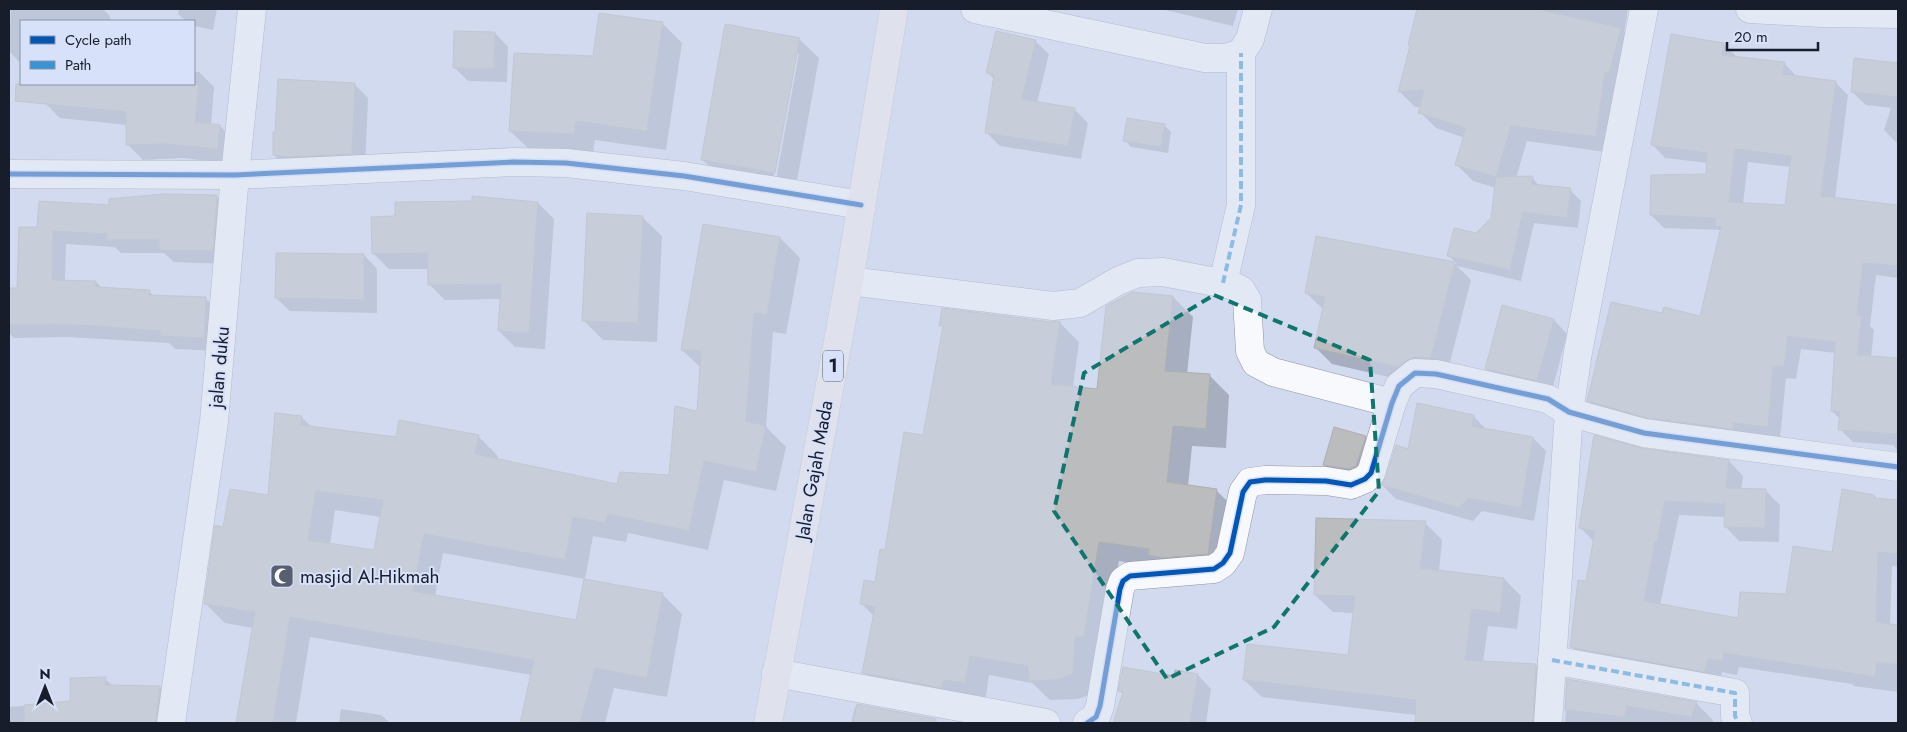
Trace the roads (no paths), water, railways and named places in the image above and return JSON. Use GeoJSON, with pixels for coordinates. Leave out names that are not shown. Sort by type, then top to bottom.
{"type":"FeatureCollection","features":[{"type":"Feature","properties":{"kind":"highway","name":"Jalan Gajah Mada"},"geometry":{"type":"LineString","coordinates":[[768,723],[849,281],[894,9]]}},
{"type":"Feature","properties":{"kind":"street","name":"jalan duku"},"geometry":{"type":"LineString","coordinates":[[171,723],[214,422],[235,175],[252,9]]}},
{"type":"Feature","properties":{"kind":"street"},"geometry":{"type":"LineString","coordinates":[[975,9],[1205,58],[1226,58],[1241,53]]}},
{"type":"Feature","properties":{"kind":"street"},"geometry":{"type":"LineString","coordinates":[[1224,283],[1241,204],[1241,53],[1250,38],[1258,9]]}},
{"type":"Feature","properties":{"kind":"street"},"geometry":{"type":"LineString","coordinates":[[1548,723],[1569,412],[1578,352],[1644,9]]}},
{"type":"Feature","properties":{"kind":"street"},"geometry":{"type":"LineString","coordinates":[[1750,9],[1822,14],[1898,14]]}},
{"type":"Feature","properties":{"kind":"street"},"geometry":{"type":"LineString","coordinates":[[9,174],[235,175],[513,162],[566,163],[684,176],[861,204]]}},
{"type":"Feature","properties":{"kind":"street"},"geometry":{"type":"LineString","coordinates":[[849,281],[1053,306],[1080,303],[1118,281],[1138,273],[1163,272],[1224,283],[1242,290],[1246,300],[1250,351],[1256,363],[1273,372],[1392,403]]}},
{"type":"Feature","properties":{"kind":"street"},"geometry":{"type":"LineString","coordinates":[[1087,723],[1096,718],[1100,706],[1120,589],[1123,581],[1130,576],[1147,573],[1175,573],[1214,569],[1224,562],[1230,554],[1243,492],[1250,482],[1264,480],[1326,481],[1351,485],[1365,479],[1371,473],[1399,386],[1415,374],[1436,374],[1548,399],[1569,412],[1644,433],[1898,467]]}},
{"type":"Feature","properties":{"kind":"street"},"geometry":{"type":"LineString","coordinates":[[1552,660],[1735,693],[1735,716],[1738,723]]}},
{"type":"Feature","properties":{"kind":"street"},"geometry":{"type":"LineString","coordinates":[[776,673],[1046,723]]}},
{"type":"Feature","properties":{"kind":"place","name":"masjid Al-Hikmah"},"geometry":{"type":"Point","coordinates":[282,576]}}]}
